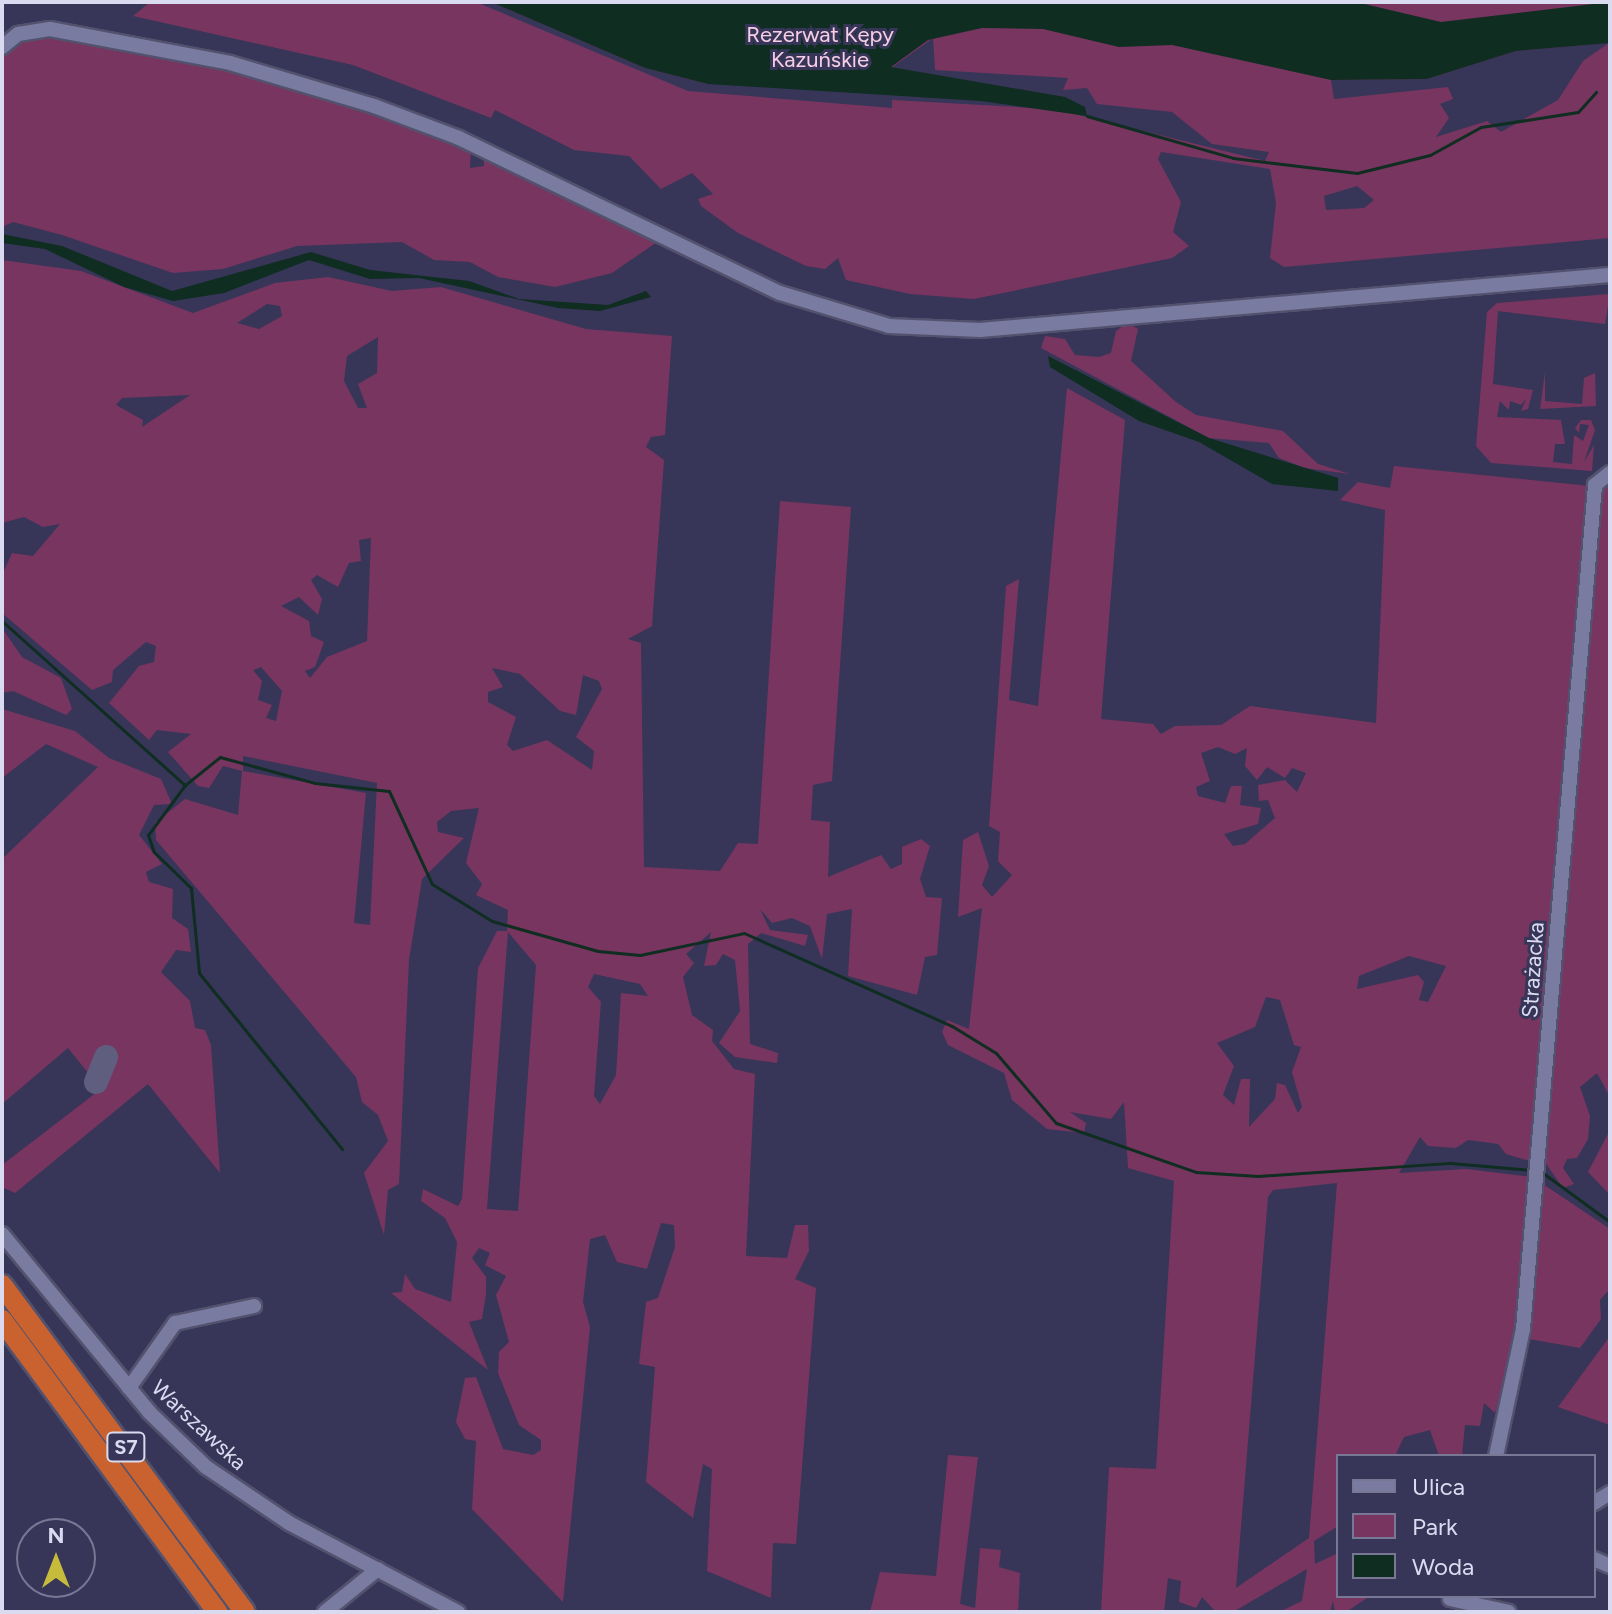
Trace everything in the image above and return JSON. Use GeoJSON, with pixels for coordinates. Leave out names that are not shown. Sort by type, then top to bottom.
{"type":"FeatureCollection","features":[{"type":"Feature","properties":{"kind":"highway","name":"S7"},"geometry":{"type":"LineString","coordinates":[[2,1285],[245,1612]]}},
{"type":"Feature","properties":{"kind":"highway","name":"S7"},"geometry":{"type":"LineString","coordinates":[[2,1320],[217,1612]]}},
{"type":"Feature","properties":{"kind":"street"},"geometry":{"type":"LineString","coordinates":[[2,47],[18,34],[50,29],[230,63],[374,106],[459,138],[780,293],[889,326],[980,330],[1610,275]]}},
{"type":"Feature","properties":{"kind":"street","name":"Strażacka"},"geometry":{"type":"LineString","coordinates":[[1496,1454],[1523,1329],[1595,485],[1610,473]]}},
{"type":"Feature","properties":{"kind":"street","name":"Warszawska"},"geometry":{"type":"LineString","coordinates":[[2,1234],[129,1388],[234,1489],[458,1612]]}},
{"type":"Feature","properties":{"kind":"street"},"geometry":{"type":"LineString","coordinates":[[129,1388],[175,1323],[254,1306]]}},
{"type":"Feature","properties":{"kind":"street"},"geometry":{"type":"LineString","coordinates":[[325,1612],[378,1569]]}},
{"type":"Feature","properties":{"kind":"street"},"geometry":{"type":"LineString","coordinates":[[1454,1598],[1509,1612]]}},
{"type":"Feature","properties":{"kind":"green space"},"geometry":{"type":"Polygon","coordinates":[[[150,2],[476,2],[688,91],[892,108],[892,100],[1054,109],[1265,161],[1269,152],[1212,144],[1172,112],[1097,104],[1087,88],[1063,90],[1068,78],[935,70],[933,38],[891,68],[708,84],[645,68],[491,2],[1610,2],[1610,238],[1284,267],[1270,258],[1276,203],[1270,169],[1161,152],[1158,159],[1181,202],[1173,232],[1189,246],[1172,258],[974,299],[910,294],[846,280],[838,258],[825,269],[806,266],[738,233],[701,206],[698,199],[713,194],[692,173],[661,189],[629,156],[574,150],[495,110],[491,118],[353,65],[133,16],[150,2]],[[1609,43],[1516,51],[1427,79],[1331,80],[1334,99],[1448,87],[1453,99],[1440,104],[1449,118],[1436,137],[1487,121],[1501,132],[1558,100],[1583,61],[1609,43]],[[1357,186],[1324,196],[1326,210],[1364,208],[1374,200],[1357,186]]]}},
{"type":"Feature","properties":{"kind":"green space"},"geometry":{"type":"Polygon","coordinates":[[[45,33],[215,65],[389,116],[471,149],[470,168],[484,166],[483,153],[660,240],[612,273],[555,287],[498,277],[470,262],[434,260],[402,242],[297,246],[223,269],[173,273],[62,235],[13,222],[2,227],[2,51],[45,33]]]}},
{"type":"Feature","properties":{"kind":"green space"},"geometry":{"type":"Polygon","coordinates":[[[2,260],[81,271],[193,313],[275,283],[328,277],[392,291],[441,287],[586,329],[672,336],[665,435],[651,437],[646,447],[664,460],[652,626],[628,639],[641,643],[644,867],[720,871],[738,843],[758,844],[780,501],[851,507],[832,781],[813,785],[811,820],[830,822],[828,877],[881,855],[891,869],[902,864],[902,847],[921,839],[930,846],[920,879],[926,897],[942,898],[937,955],[925,957],[917,995],[848,976],[852,909],[827,914],[822,959],[810,926],[792,918],[772,923],[760,909],[770,930],[808,935],[805,946],[761,933],[748,944],[750,1044],[778,1053],[777,1063],[735,1057],[719,1043],[740,1011],[735,960],[723,954],[716,965],[704,966],[711,932],[686,954],[694,963],[683,977],[692,1015],[713,1030],[712,1041],[734,1069],[755,1074],[746,1256],[787,1258],[795,1225],[808,1225],[809,1251],[795,1279],[816,1288],[796,1544],[773,1543],[771,1598],[707,1571],[712,1469],[703,1464],[693,1518],[646,1482],[655,1367],[639,1364],[646,1302],[658,1298],[675,1247],[674,1225],[661,1223],[647,1269],[617,1262],[605,1235],[590,1239],[583,1302],[590,1327],[563,1602],[472,1509],[476,1441],[465,1439],[456,1422],[465,1378],[476,1377],[503,1449],[533,1455],[541,1450],[541,1440],[519,1425],[498,1373],[499,1352],[509,1342],[496,1295],[506,1276],[485,1265],[490,1253],[479,1248],[472,1258],[486,1277],[486,1294],[482,1319],[469,1322],[488,1370],[391,1293],[402,1292],[405,1274],[415,1289],[451,1302],[457,1242],[445,1218],[421,1201],[423,1189],[458,1206],[462,1199],[478,968],[497,931],[507,931],[508,910],[476,895],[482,884],[466,863],[479,808],[451,811],[437,822],[438,832],[464,838],[422,879],[409,960],[399,1184],[388,1190],[384,1235],[364,1173],[388,1141],[378,1115],[362,1102],[356,1077],[156,840],[155,823],[185,799],[238,815],[242,771],[223,766],[209,788],[198,786],[168,752],[191,734],[157,730],[149,740],[109,703],[139,666],[154,662],[156,646],[146,642],[113,670],[112,682],[92,690],[2,613],[2,575],[12,553],[33,556],[60,524],[43,527],[24,517],[2,523],[2,260]],[[267,304],[237,323],[259,329],[282,316],[280,306],[267,304]],[[378,337],[347,356],[344,381],[358,408],[367,408],[358,384],[377,373],[378,337]],[[190,395],[122,398],[116,405],[143,420],[142,427],[190,395]],[[371,538],[359,540],[361,561],[349,563],[338,587],[317,575],[311,580],[322,599],[318,615],[299,597],[281,606],[309,621],[311,636],[324,642],[315,667],[305,671],[310,678],[327,657],[367,641],[371,538]],[[261,667],[253,670],[262,681],[258,700],[272,705],[266,718],[276,721],[282,691],[261,667]],[[492,668],[503,687],[488,692],[488,702],[516,717],[507,745],[513,751],[547,740],[592,770],[594,751],[576,737],[602,689],[599,681],[583,675],[576,715],[560,711],[520,674],[492,668]],[[243,756],[243,771],[366,793],[354,923],[370,925],[377,783],[243,756]],[[508,932],[487,1209],[518,1211],[536,965],[508,932]],[[594,974],[588,987],[601,1002],[594,1096],[600,1104],[616,1075],[621,993],[648,996],[640,984],[594,974]]]}},
{"type":"Feature","properties":{"kind":"green space"},"geometry":{"type":"Polygon","coordinates":[[[1610,294],[1605,324],[1498,311],[1493,384],[1533,390],[1528,409],[1521,411],[1526,399],[1521,405],[1510,401],[1509,410],[1500,401],[1497,417],[1561,420],[1565,444],[1555,444],[1553,462],[1572,464],[1574,435],[1583,441],[1589,425],[1580,424],[1579,433],[1575,428],[1581,420],[1591,420],[1595,430],[1584,462],[1594,445],[1592,471],[1491,463],[1476,446],[1487,312],[1497,303],[1610,294]]]}},
{"type":"Feature","properties":{"kind":"green space"},"geometry":{"type":"Polygon","coordinates":[[[1127,323],[1138,329],[1131,361],[1176,402],[1196,415],[1283,431],[1318,464],[1350,474],[1305,468],[1279,458],[1269,443],[1209,438],[1041,348],[1045,336],[1065,339],[1075,355],[1099,357],[1111,353],[1116,331],[1127,323]]]}},
{"type":"Feature","properties":{"kind":"green space"},"geometry":{"type":"Polygon","coordinates":[[[1545,372],[1545,401],[1582,404],[1584,378],[1595,373],[1596,406],[1540,409],[1545,372]]]}},
{"type":"Feature","properties":{"kind":"green space"},"geometry":{"type":"Polygon","coordinates":[[[1067,388],[1125,420],[1101,719],[1153,724],[1161,734],[1175,726],[1221,725],[1250,706],[1376,723],[1385,510],[1340,500],[1358,482],[1390,488],[1394,466],[1590,486],[1533,1162],[1506,1154],[1498,1144],[1468,1140],[1456,1148],[1428,1146],[1420,1137],[1399,1173],[1466,1169],[1533,1177],[1518,1341],[1495,1413],[1484,1403],[1480,1426],[1465,1425],[1462,1454],[1438,1454],[1430,1430],[1404,1437],[1396,1454],[1336,1454],[1336,1527],[1314,1541],[1315,1564],[1336,1554],[1336,1598],[1367,1598],[1346,1612],[1335,1612],[1333,1601],[1330,1612],[1279,1612],[1302,1601],[1307,1569],[1233,1612],[1215,1611],[1202,1597],[1196,1608],[1179,1602],[1181,1581],[1168,1578],[1164,1612],[1101,1612],[1109,1467],[1156,1469],[1174,1181],[1128,1168],[1124,1102],[1111,1119],[1070,1112],[1086,1123],[1084,1133],[1047,1129],[1012,1100],[1004,1073],[948,1045],[942,1032],[947,1020],[969,1029],[982,908],[958,917],[963,840],[978,832],[989,866],[982,885],[992,897],[1012,875],[998,861],[1000,832],[989,826],[1006,586],[1019,579],[1009,700],[1038,706],[1067,388]],[[1218,747],[1201,753],[1210,781],[1196,787],[1198,796],[1225,803],[1231,786],[1242,786],[1240,805],[1261,808],[1258,824],[1224,834],[1233,846],[1245,844],[1275,818],[1268,800],[1259,801],[1258,785],[1285,780],[1297,792],[1306,773],[1292,768],[1285,778],[1267,767],[1257,780],[1245,766],[1247,748],[1235,754],[1218,747]],[[1409,956],[1359,976],[1357,989],[1418,975],[1424,982],[1419,1000],[1428,1002],[1446,966],[1409,956]],[[1266,997],[1255,1027],[1217,1043],[1234,1066],[1223,1095],[1234,1105],[1241,1079],[1250,1079],[1249,1127],[1275,1099],[1277,1083],[1285,1085],[1298,1113],[1302,1107],[1292,1072],[1301,1047],[1294,1045],[1280,1000],[1266,997]],[[1337,1183],[1273,1190],[1268,1197],[1236,1588],[1309,1538],[1337,1183]]]}},
{"type":"Feature","properties":{"kind":"green space"},"geometry":{"type":"Polygon","coordinates":[[[1610,483],[1610,1097],[1597,1073],[1580,1087],[1590,1116],[1588,1139],[1577,1158],[1567,1159],[1563,1168],[1574,1184],[1563,1188],[1544,1161],[1599,489],[1610,483]]]}},
{"type":"Feature","properties":{"kind":"green space"},"geometry":{"type":"Polygon","coordinates":[[[2,628],[22,657],[61,678],[72,709],[66,715],[13,691],[2,693],[2,628]]]}},
{"type":"Feature","properties":{"kind":"green space"},"geometry":{"type":"Polygon","coordinates":[[[2,709],[75,731],[109,758],[161,779],[172,804],[154,805],[139,835],[162,864],[146,872],[149,882],[173,889],[172,918],[188,929],[191,952],[176,950],[161,972],[190,1001],[195,1028],[205,1030],[211,1045],[220,1173],[148,1084],[15,1193],[2,1187],[2,1165],[101,1089],[68,1048],[2,1104],[2,859],[98,767],[46,744],[2,778],[2,709]]]}},
{"type":"Feature","properties":{"kind":"green space"},"geometry":{"type":"Polygon","coordinates":[[[1610,1130],[1610,1195],[1588,1172],[1610,1130]]]}},
{"type":"Feature","properties":{"kind":"green space"},"geometry":{"type":"Polygon","coordinates":[[[1543,1184],[1610,1229],[1609,1290],[1600,1300],[1601,1319],[1580,1348],[1529,1339],[1543,1184]]]}},
{"type":"Feature","properties":{"kind":"green space"},"geometry":{"type":"Polygon","coordinates":[[[1610,1336],[1610,1425],[1558,1407],[1610,1336]]]}},
{"type":"Feature","properties":{"kind":"green space"},"geometry":{"type":"Polygon","coordinates":[[[948,1455],[978,1457],[960,1604],[975,1608],[980,1548],[1001,1550],[999,1567],[1020,1573],[1018,1612],[870,1612],[880,1572],[936,1576],[948,1455]]]}},
{"type":"Feature","properties":{"kind":"water","name":"Rezerwat Kępy Kazuńskie"},"geometry":{"type":"Polygon","coordinates":[[[491,2],[1356,2],[1441,22],[1610,2],[1610,43],[1516,51],[1427,79],[1331,80],[1172,45],[1119,47],[1043,29],[982,28],[928,40],[891,67],[1065,97],[1085,107],[1087,116],[981,101],[708,84],[645,68],[491,2]]]}},
{"type":"Feature","properties":{"kind":"water"},"geometry":{"type":"Polygon","coordinates":[[[2,234],[62,246],[172,291],[311,252],[370,270],[469,281],[519,299],[608,305],[646,291],[651,297],[600,311],[558,308],[419,278],[370,279],[309,260],[224,293],[173,301],[124,287],[45,249],[2,243],[2,234]]]}},
{"type":"Feature","properties":{"kind":"water"},"geometry":{"type":"Polygon","coordinates":[[[1048,356],[1209,438],[1338,478],[1338,491],[1272,484],[1199,442],[1139,421],[1050,367],[1048,356]]]}},
{"type":"Feature","properties":{"kind":"waterway"},"geometry":{"type":"LineString","coordinates":[[1087,116],[1233,158],[1357,173],[1430,155],[1481,127],[1578,112],[1596,92]]}},
{"type":"Feature","properties":{"kind":"waterway"},"geometry":{"type":"LineString","coordinates":[[2,621],[185,785],[148,835],[154,852],[191,888],[199,973],[342,1149]]}},
{"type":"Feature","properties":{"kind":"waterway"},"geometry":{"type":"LineString","coordinates":[[185,785],[220,757],[315,783],[389,791],[432,884],[492,921],[598,951],[640,955],[744,933],[952,1026],[996,1053],[1056,1123],[1196,1172],[1258,1176],[1451,1163],[1531,1170]]}},
{"type":"Feature","properties":{"kind":"waterway"},"geometry":{"type":"LineString","coordinates":[[1543,1173],[1610,1222]]}},
{"type":"Feature","properties":{"kind":"taxiway"},"geometry":{"type":"LineString","coordinates":[[96,1082],[106,1057]]}}]}
